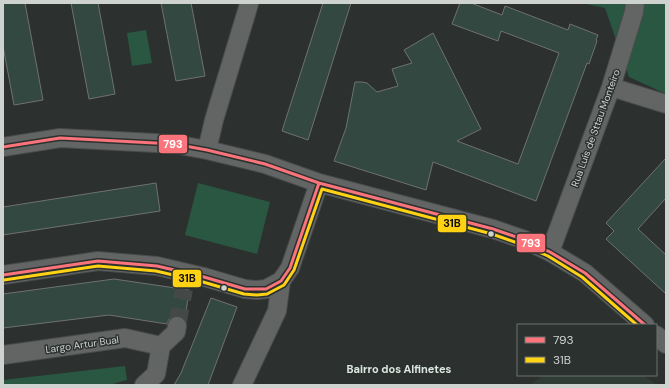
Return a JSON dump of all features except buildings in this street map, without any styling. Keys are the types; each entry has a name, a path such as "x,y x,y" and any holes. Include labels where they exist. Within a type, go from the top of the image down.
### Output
{"street":[{"name":"Rua Luís de Sttau Monteiro","path":"550,252 611,87 634,12 635,3"},
{"path":"207,150 214,120 249,4"},
{"path":"611,87 666,104"},
{"path":"3,147 60,138 174,144 207,150 265,164 319,183 493,229 525,240 550,252 585,273 644,324"},
{"path":"3,275 98,261 157,266 185,281 257,290 266,289 280,281 290,268 319,183"},
{"path":"242,385 277,311 280,281"},
{"path":"144,385 156,374 161,346 176,332 177,326"},
{"path":"657,336 666,344"},
{"name":"Largo Artur Bual","path":"3,355 125,338 161,346"}],"shaded area":[{"path":"542,376 645,376 656,385 529,385"}],"green space":[{"path":"582,3 666,3 666,94 629,77 605,8"},
{"path":"146,30 152,63 132,66 127,33"},
{"path":"198,183 270,202 257,254 185,235"},
{"path":"125,366 127,380 109,385 3,385 3,380"}],"tunnel":[{"path":"177,326 184,289"}],"transit line":[{"name":"793","path":"3,147 60,138 174,144 207,150 265,164 319,183 493,229 525,240 550,252 585,273 644,324"},
{"name":"793","path":"3,275 98,261 157,266 204,277 245,289 266,289 281,281 290,268 319,183"},
{"name":"31B","path":"4,280 98,266 156,271 203,282 244,294 267,294 284,285 294,270 322,189 492,234 523,245 548,256 582,277 636,324"}],"district":[{"name":"Bairro dos Alfinetes","path":"399,369"}]}
